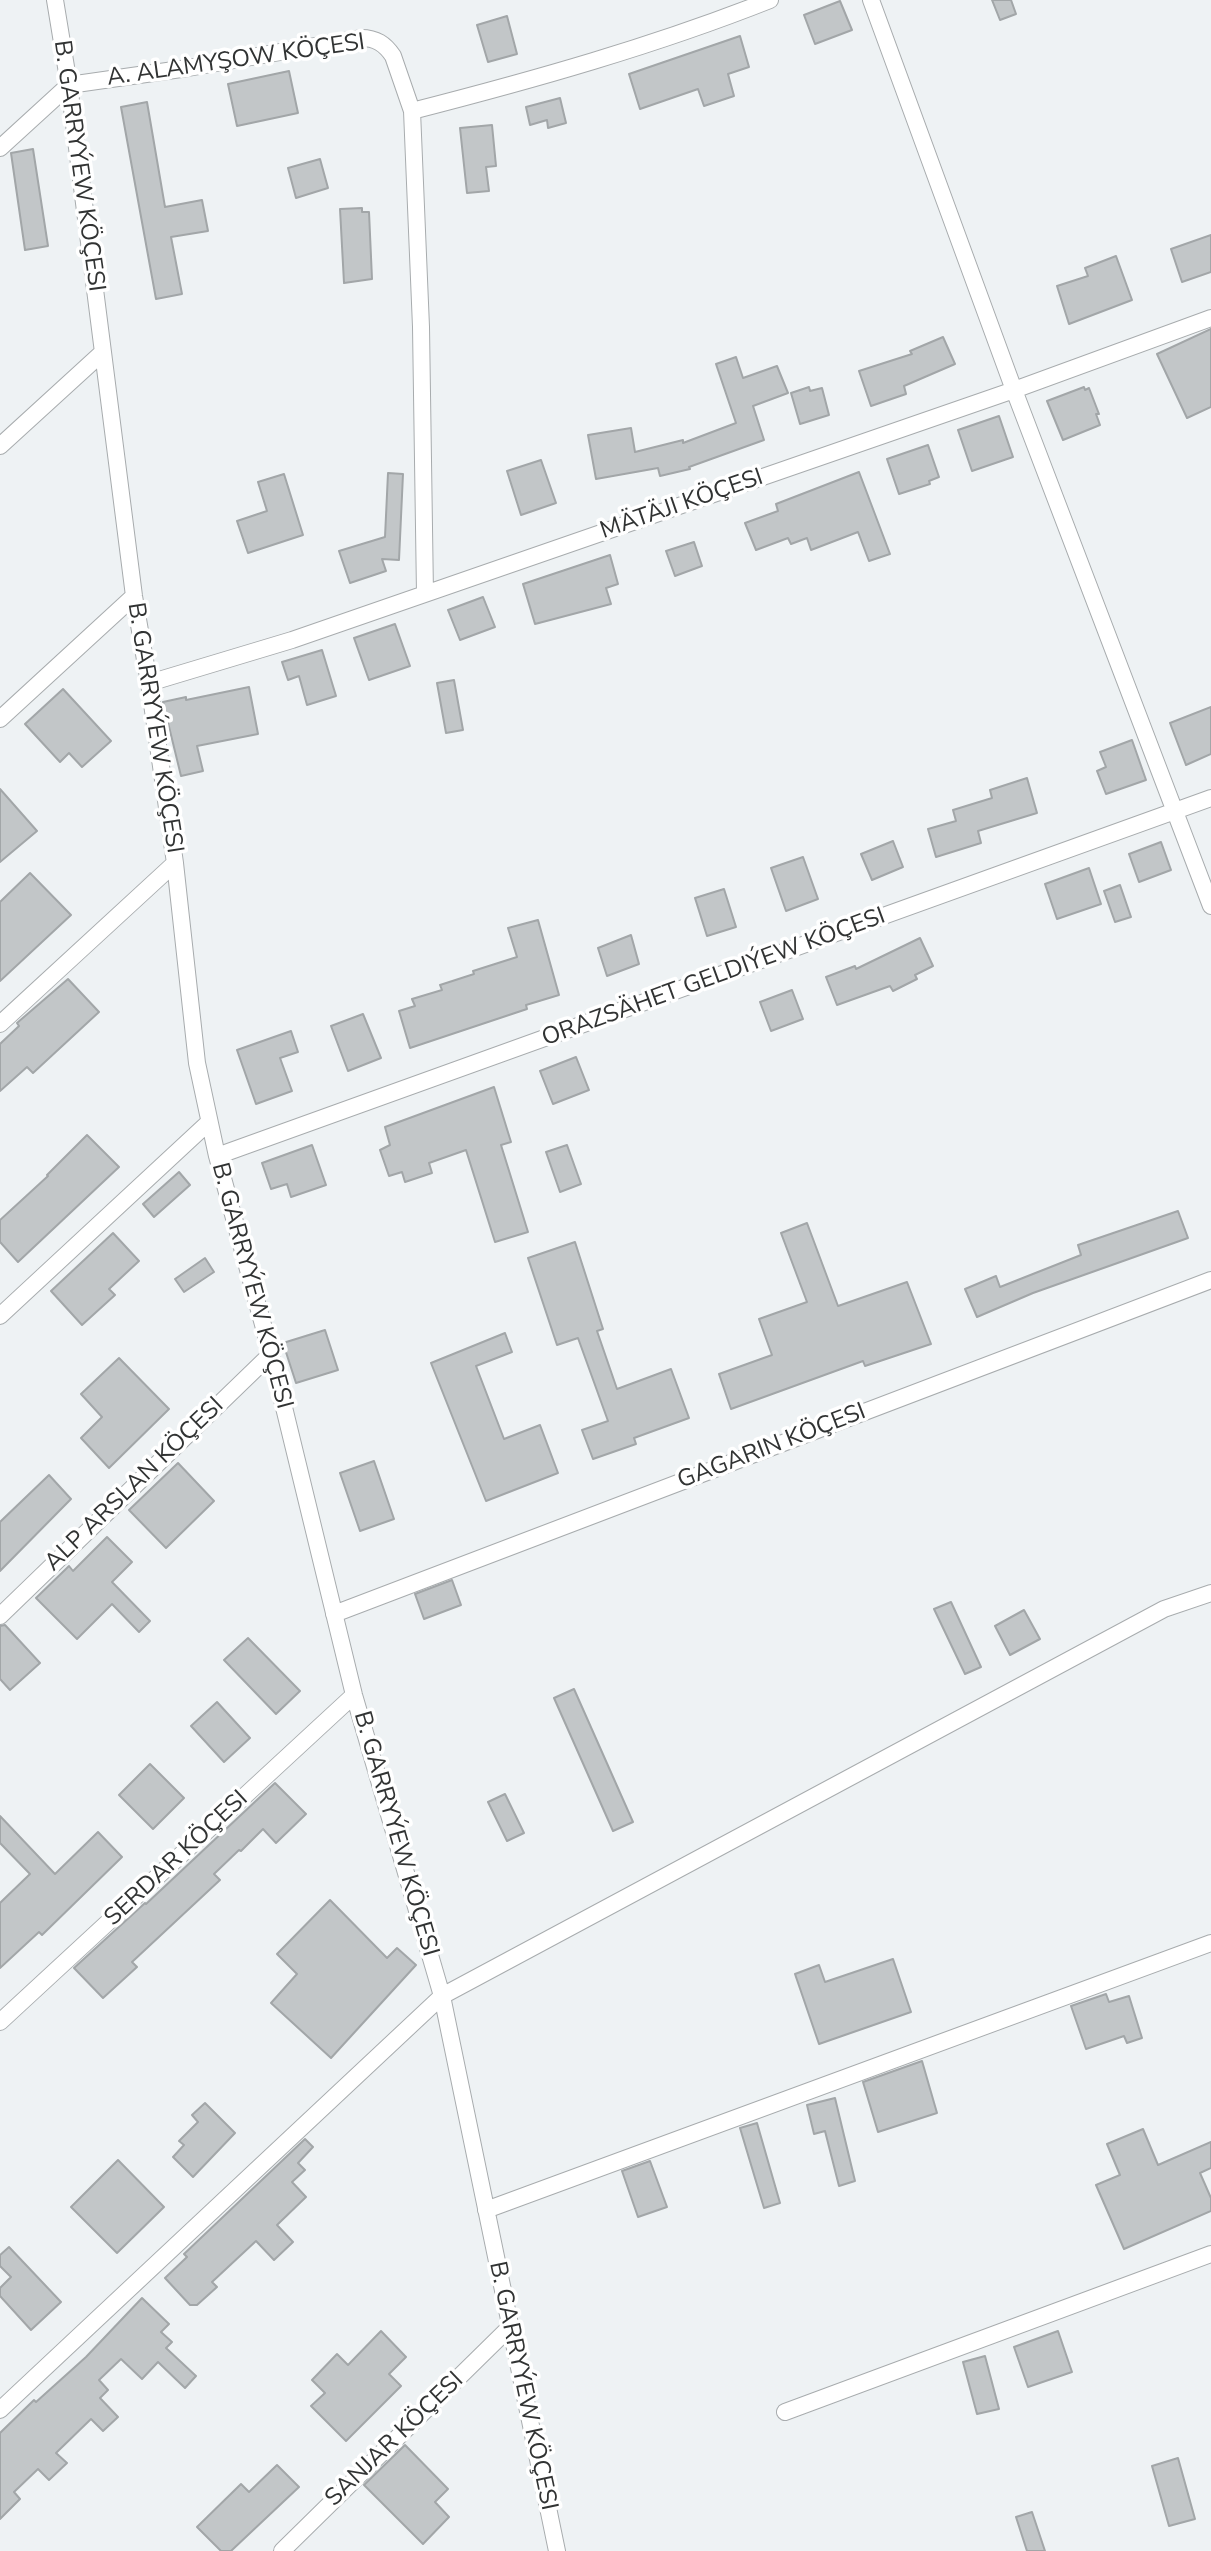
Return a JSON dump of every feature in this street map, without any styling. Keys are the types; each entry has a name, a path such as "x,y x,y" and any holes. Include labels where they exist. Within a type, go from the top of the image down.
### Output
{"street":[{"name":"B. GARRYÝEW KÖÇESI","path":"55,0 69,85 134,596 175,863 197,1063 217,1156 271,1354 354,1695 442,1996 557,2551"},
{"path":"412,111 529,81 640,46 770,0"},
{"path":"871,0 1014,390 1211,906"},
{"name":"A. ALAMYŞOW KÖÇESI","path":"69,85 370,38 381,42 393,56 412,111 421,327 425,594"},
{"path":"0,148 69,85"},
{"name":"MÄTÄJI KÖÇESI","path":"149,682 292,639 425,594 1014,390 1211,318"},
{"path":"0,446 103,352"},
{"path":"0,719 134,596"},
{"name":"ORAZSÄHET GELDIÝEW KÖÇESI","path":"217,1156 1211,798"},
{"path":"0,1024 175,863"},
{"path":"0,1317 209,1122"},
{"name":"GAGARIN KÖÇESI","path":"334,1614 1211,1280"},
{"name":"ALP ARSLAN KÖÇESI","path":"0,1616 271,1354"},
{"path":"0,2410 442,1996 1164,1609 1211,1593"},
{"name":"SERDAR KÖÇESI","path":"0,2022 354,1695"},
{"path":"486,2210 1211,1943"},
{"path":"785,2412 1211,2254"},
{"name":"SANJAR KÖÇESI","path":"282,2551 509,2328"}],"building":[{"path":"992,0 1011,0 1016,14 1000,20"},
{"path":"840,1 852,30 815,44 804,15"},
{"path":"507,16 517,54 488,62 477,25"},
{"path":"740,36 749,67 728,74 734,96 704,106 698,89 640,109 629,74"},
{"path":"289,71 298,113 237,126 228,84"},
{"path":"560,98 566,123 548,128 547,120 530,125 526,107"},
{"path":"147,102 165,207 202,200 208,231 171,237 182,294 156,299 121,107"},
{"path":"492,125 496,166 486,167 489,191 467,193 460,128"},
{"path":"33,149 48,246 25,250 11,153"},
{"path":"320,159 328,188 296,198 288,168"},
{"path":"362,208 362,212 369,212 372,279 344,283 340,209"},
{"path":"1211,235 1211,272 1182,282 1171,249"},
{"path":"1116,256 1132,300 1069,324 1057,286 1088,276 1085,268"},
{"path":"1211,329 1211,407 1187,418 1157,354"},
{"path":"943,337 955,364 904,386 906,394 871,406 859,371 912,354 910,351"},
{"path":"736,357 743,378 777,366 788,393 753,406 764,440 689,467 690,469 660,476 658,468 596,479 588,435 631,428 635,452 683,440 683,443 736,423 716,364"},
{"path":"809,387 810,391 822,388 829,415 800,424 791,393"},
{"path":"1084,387 1085,390 1089,388 1099,414 1096,414 1100,425 1063,440 1047,401"},
{"path":"999,416 1013,457 972,471 958,430"},
{"path":"928,445 939,477 929,481 930,484 899,494 887,459"},
{"path":"541,460 556,503 521,515 507,471"},
{"path":"859,472 890,554 869,561 858,532 811,550 807,538 791,544 788,538 756,550 745,523 778,511 776,504"},
{"path":"388,473 403,474 399,560 382,559 386,571 350,583 339,551 385,537"},
{"path":"284,474 303,535 248,553 237,521 267,511 258,482"},
{"path":"694,542 702,566 675,576 666,551"},
{"path":"610,555 618,584 606,588 611,604 535,624 523,584"},
{"path":"483,597 495,627 460,640 448,610"},
{"path":"395,624 410,666 369,680 354,638"},
{"path":"322,650 336,696 307,705 299,676 288,680 282,662"},
{"path":"454,680 463,730 446,733 437,683"},
{"path":"249,687 258,734 197,746 203,771 181,776 163,702"},
{"path":"63,689 111,741 82,767 69,753 60,762 25,724"},
{"path":"1211,707 1211,754 1186,765 1170,723"},
{"path":"1132,740 1146,780 1106,794 1097,771 1106,767 1100,752"},
{"path":"1027,778 1037,813 978,831 981,843 936,857 928,829 956,821 953,810 992,798 990,790"},
{"path":"0,789 37,831 0,862"},
{"path":"893,841 903,867 872,880 861,854"},
{"path":"1161,842 1171,870 1139,882 1129,854"},
{"path":"803,857 818,899 786,911 771,868"},
{"path":"1089,868 1101,904 1057,919 1045,884"},
{"path":"30,873 71,915 0,981 0,902"},
{"path":"1120,885 1131,917 1115,922 1104,891"},
{"path":"724,889 736,927 707,936 695,898"},
{"path":"538,920 559,995 526,1005 527,1009 410,1048 399,1011 415,1006 412,999 442,990 440,985 517,957 508,928"},
{"path":"631,935 639,964 607,976 598,948"},
{"path":"920,938 933,966 915,975 917,979 893,991 890,986 837,1005 826,977 855,966 856,969"},
{"path":"68,979 99,1012 33,1073 27,1067 0,1091 0,1044 19,1026 17,1023"},
{"path":"792,990 803,1019 771,1031 760,1002"},
{"path":"363,1014 381,1058 348,1071 331,1026"},
{"path":"291,1031 298,1052 280,1058 292,1091 256,1104 237,1050"},
{"path":"576,1057 589,1090 553,1104 540,1071"},
{"path":"494,1087 511,1142 501,1145 528,1232 495,1242 466,1150 429,1163 432,1173 405,1182 402,1172 389,1176 380,1150 390,1145 385,1127"},
{"path":"87,1135 119,1167 18,1262 0,1242 0,1220"},
{"path":"312,1145 326,1185 291,1197 287,1184 271,1189 262,1163"},
{"path":"567,1145 581,1184 560,1192 546,1152"},
{"path":"179,1172 190,1185 154,1217 143,1204"},
{"path":"1178,1211 1188,1238 1033,1293 977,1317 965,1289 996,1276 1000,1287 1081,1255 1078,1245"},
{"path":"807,1223 838,1306 907,1282 931,1344 865,1366 863,1361 731,1409 719,1374 772,1355 759,1319 807,1302 781,1233"},
{"path":"113,1233 139,1261 109,1289 115,1295 82,1325 51,1291"},
{"path":"575,1242 603,1329 597,1331 617,1389 671,1369 689,1418 634,1438 636,1444 593,1459 582,1430 608,1421 578,1338 557,1345 528,1258"},
{"path":"205,1258 214,1272 184,1292 175,1279"},
{"path":"325,1330 338,1370 296,1383 283,1343"},
{"path":"505,1333 512,1352 476,1366 504,1439 540,1425 558,1473 486,1501 431,1363"},
{"path":"119,1358 169,1409 109,1468 81,1438 102,1417 81,1394"},
{"path":"374,1461 394,1519 360,1531 340,1473"},
{"path":"178,1463 214,1501 166,1548 129,1510"},
{"path":"49,1475 71,1499 0,1571 0,1522"},
{"path":"107,1537 132,1562 112,1582 150,1621 139,1632 112,1604 77,1639 36,1598 69,1566 73,1571"},
{"path":"452,1580 461,1605 424,1619 415,1594"},
{"path":"951,1602 981,1667 965,1674 934,1609"},
{"path":"1024,1610 1040,1639 1010,1655 995,1626"},
{"path":"5,1625 40,1663 10,1690 0,1679 0,1626"},
{"path":"248,1638 300,1691 276,1714 224,1660"},
{"path":"574,1689 633,1822 613,1831 554,1698"},
{"path":"217,1702 250,1738 224,1762 191,1726"},
{"path":"150,1764 184,1798 153,1829 119,1795"},
{"path":"275,1783 306,1814 276,1843 263,1829 239,1850 214,1874 220,1880 132,1962 137,1967 103,1998 74,1968"},
{"path":"505,1794 524,1833 507,1841 488,1802"},
{"path":"0,1816 55,1874 98,1832 122,1857 42,1935 39,1932 0,1968 0,1903 30,1874 0,1843"},
{"path":"330,1900 387,1958 397,1948 416,1965 331,2058 271,2003 297,1974 277,1954"},
{"path":"893,1959 911,2012 819,2044 795,1974 819,1965 825,1982"},
{"path":"1106,1994 1109,2002 1129,1996 1142,2038 1127,2043 1124,2036 1086,2049 1071,2006"},
{"path":"922,2061 937,2113 878,2132 863,2082"},
{"path":"835,2098 855,2181 839,2186 825,2131 814,2134 807,2105"},
{"path":"205,2103 235,2133 193,2177 173,2157 184,2145 179,2141 198,2122 192,2115"},
{"path":"757,2123 780,2203 764,2208 740,2128"},
{"path":"1143,2129 1158,2165 1211,2142 1211,2168 1200,2173 1211,2198 1211,2211 1124,2249 1096,2185 1120,2175 1107,2144"},
{"path":"305,2139 313,2147 298,2163 305,2170 292,2182 306,2197 277,2225 293,2242 274,2260 256,2241 212,2282 217,2287 197,2305 190,2305 165,2278 187,2257 184,2254"},
{"path":"118,2160 164,2207 117,2253 71,2207"},
{"path":"650,2161 667,2207 638,2217 622,2171"},
{"path":"9,2247 61,2302 31,2330 0,2296 0,2288 11,2277 0,2266 0,2255"},
{"path":"142,2298 169,2324 161,2332 172,2342 166,2348 196,2376 185,2388 158,2362 142,2379 121,2359 99,2380 108,2390 100,2398 118,2417 103,2431 91,2419 56,2453 67,2463 49,2480 38,2469 14,2492 20,2499 0,2519 0,2433 34,2400 36,2402 86,2357"},
{"path":"381,2331 406,2357 389,2374 401,2386 346,2441 311,2406 325,2393 312,2380 337,2354 348,2365"},
{"path":"1058,2331 1072,2372 1028,2387 1014,2347"},
{"path":"985,2356 999,2409 977,2414 963,2362"},
{"path":"405,2445 448,2489 435,2502 449,2517 423,2544 364,2485"},
{"path":"1178,2458 1195,2519 1169,2526 1152,2466"},
{"path":"277,2465 299,2487 231,2551 221,2551 197,2527 241,2484 249,2492"},
{"path":"1032,2512 1045,2551 1027,2551 1016,2517"}]}
